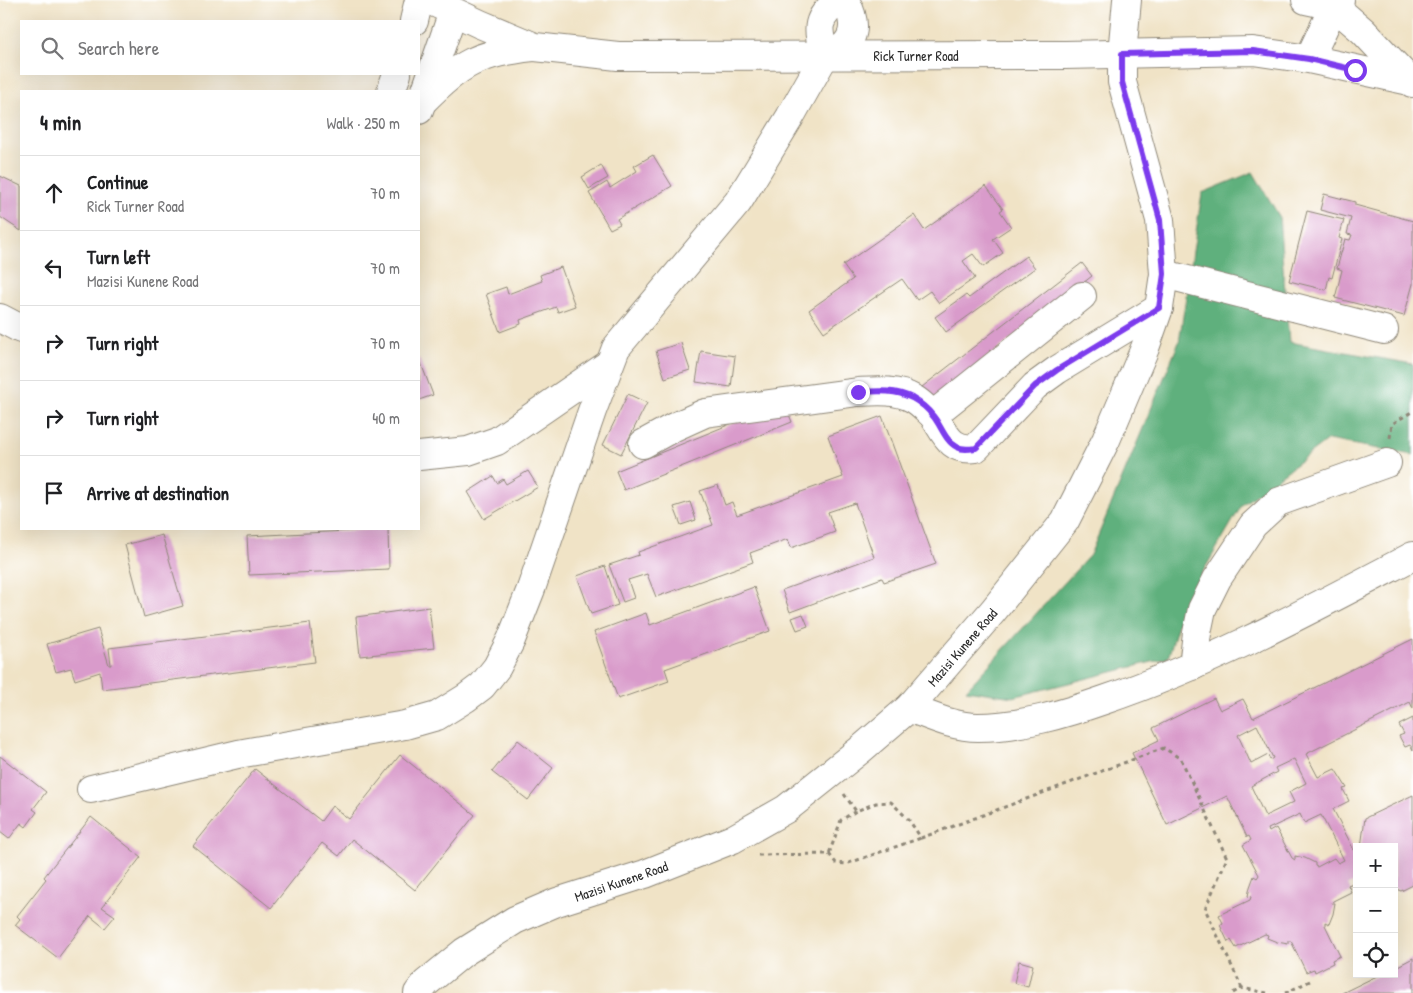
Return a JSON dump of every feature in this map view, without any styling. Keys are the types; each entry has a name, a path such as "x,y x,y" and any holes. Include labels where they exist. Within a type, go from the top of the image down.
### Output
{"main road":[{"path":"414,20 419,0"},
{"path":"825,55 819,35 820,22 828,9 839,0"},
{"path":"91,789 238,754 405,725 437,716 482,686 496,667 511,640 531,589 616,348 738,202 825,55 842,47 850,37 854,27 852,14 845,0"},
{"name":"Mazisi Kunene Road","path":"418,993 426,983 464,952 515,920 557,902 645,874 733,839 786,809 909,708 993,611 1065,521 1106,440 1145,348 1159,308 1164,274 1160,220 1122,82 1122,54 1127,0"},
{"name":"Rick Turner Road","path":"1306,0 1337,3 1411,82"},
{"path":"1309,59 1337,3"},
{"path":"420,106 446,4"},
{"name":"Rick Turner Road","path":"446,4 534,47 618,56 1122,54 1253,51 1309,59 1411,82"},
{"path":"420,106 442,82 460,67 479,58 506,50 534,47"},
{"path":"391,90 397,75"},
{"path":"1164,274 1384,330"},
{"path":"933,415 1082,296"},
{"path":"643,444 705,413 858,392 882,391 901,394 914,399 933,415 952,443 958,448 967,450 976,448 1042,381 1159,308"},
{"path":"0,318 20,328"},
{"path":"420,456 468,451 497,441 609,364"},
{"path":"1193,666 1202,608 1216,579 1253,525 1278,502 1387,464"},
{"path":"909,708 947,723 976,727 1006,726 1073,710 1130,692 1193,666 1413,556"}],"path":[{"path":"1392,424 1413,411"},
{"path":"829,854 836,863 846,864 1164,748 1181,759 1227,858 1205,909 1242,988"},
{"path":"829,775 856,810"},
{"path":"829,854 841,820 856,810 876,803 891,802 909,820 921,838"},
{"path":"749,855 829,854"},
{"path":"1285,993 1310,981"},
{"path":"1233,993 1242,988 1267,993"}],"green space":[{"path":"1253,172 1279,216 1289,342 1413,364 1413,455 1328,440 1242,505 1184,604 1168,658 1013,697 966,690 1090,555 1179,342 1202,193"}],"building":[{"path":"653,155 672,186 617,219 620,224 610,229 589,193 607,182 610,188 637,171 634,166"},
{"path":"601,165 608,178 589,189 582,177"},
{"path":"0,176 20,186 20,230 0,217"},
{"path":"986,186 1003,209 1000,211 1011,227 993,239 1003,253 983,267 973,254 963,261 975,278 939,303 930,291 917,300 902,279 824,332 809,310 853,279 843,265 914,215 924,230"},
{"path":"1324,194 1355,202 1355,205 1413,221 1413,284 1404,316 1335,298 1342,270 1337,268 1345,239 1350,240 1352,235 1347,234 1351,218 1320,210"},
{"path":"1307,211 1344,220 1339,238 1342,239 1332,278 1329,277 1326,290 1289,281"},
{"path":"1026,256 1035,268 946,332 935,317 966,295 969,298"},
{"path":"1082,263 1092,276 932,401 922,387"},
{"path":"561,267 575,306 558,312 556,307 520,320 521,324 500,332 486,294 506,287 508,294 542,281 540,275"},
{"path":"681,343 690,370 665,378 656,351"},
{"path":"701,351 735,356 731,387 696,382"},
{"path":"420,361 433,395 420,400"},
{"path":"628,394 647,403 621,454 603,445"},
{"path":"784,402 792,422 624,490 616,471"},
{"path":"882,416 936,564 884,582 882,578 790,612 782,590 874,557 855,503 828,512 835,532 791,548 788,539 750,553 753,562 656,597 647,574 628,580 634,598 623,602 609,565 639,555 638,552 713,525 700,491 718,485 725,505 732,502 737,515 843,477 828,436"},
{"path":"528,471 538,487 484,519 468,492 493,476 497,483 503,479 506,484"},
{"path":"690,502 696,520 681,525 674,507"},
{"path":"388,530 389,569 249,575 247,536"},
{"path":"162,535 183,606 144,617 125,545"},
{"path":"605,566 618,605 591,614 577,576"},
{"path":"754,587 770,631 665,669 669,681 618,699 594,632 646,613 650,625"},
{"path":"429,607 434,648 360,656 356,617"},
{"path":"803,614 808,626 797,630 792,618"},
{"path":"310,623 315,662 102,689 100,672 75,680 71,668 56,672 47,644 98,629 109,665 111,665 109,648"},
{"path":"1413,639 1413,709 1410,702 1306,754 1318,777 1335,769 1347,788 1343,789 1349,801 1333,809 1353,848 1353,883 1348,885 1351,892 1333,901 1332,903 1335,903 1333,914 1329,924 1325,922 1340,956 1332,960 1333,963 1315,972 1314,969 1306,972 1291,941 1288,941 1288,944 1277,942 1267,938 1268,935 1265,934 1236,948 1231,940 1228,942 1220,925 1223,923 1219,915 1250,900 1251,897 1248,896 1250,887 1254,876 1257,878 1259,875 1243,845 1251,840 1249,836 1247,837 1227,796 1167,825 1132,753 1159,740 1153,728 1214,698 1220,710 1243,699 1253,718","holes":["1257,725 1273,758 1270,760 1268,755 1251,764 1238,735","1294,759 1306,783 1289,792 1294,802 1265,816 1251,786 1277,772 1275,768","1300,814 1304,823 1321,815 1344,860 1338,863 1334,858 1317,867 1315,863 1305,858 1295,856 1295,860 1292,858 1276,828 1269,832 1268,829"]},
{"path":"1413,718 1413,751 1410,745 1405,747 1399,736 1404,734 1399,725"},
{"path":"518,740 553,768 528,800 492,772"},
{"path":"400,755 475,815 415,890 352,839 339,856 322,843 271,908 193,846 255,769 321,821 332,806 349,819"},
{"path":"0,756 46,792 33,809 37,812 26,827 21,823 9,839 0,832"},
{"path":"1413,795 1413,885 1401,891 1398,890 1398,843 1362,843 1365,818"},
{"path":"91,817 141,857 102,907 115,916 105,928 90,916 58,958 15,925 20,919 17,916 46,879 44,877"},
{"path":"1413,958 1413,993 1342,993 1373,978 1398,978 1398,966"},
{"path":"1019,961 1033,965 1028,987 1014,983"}],"route":[{"path":"858,392 882,391 901,394 914,399 933,415 952,443 958,448 967,450 976,448 981,445 1035,386 1057,370 1159,308 1164,274 1160,220 1122,82 1122,54 1253,51 1309,59 1355,70"}]}
